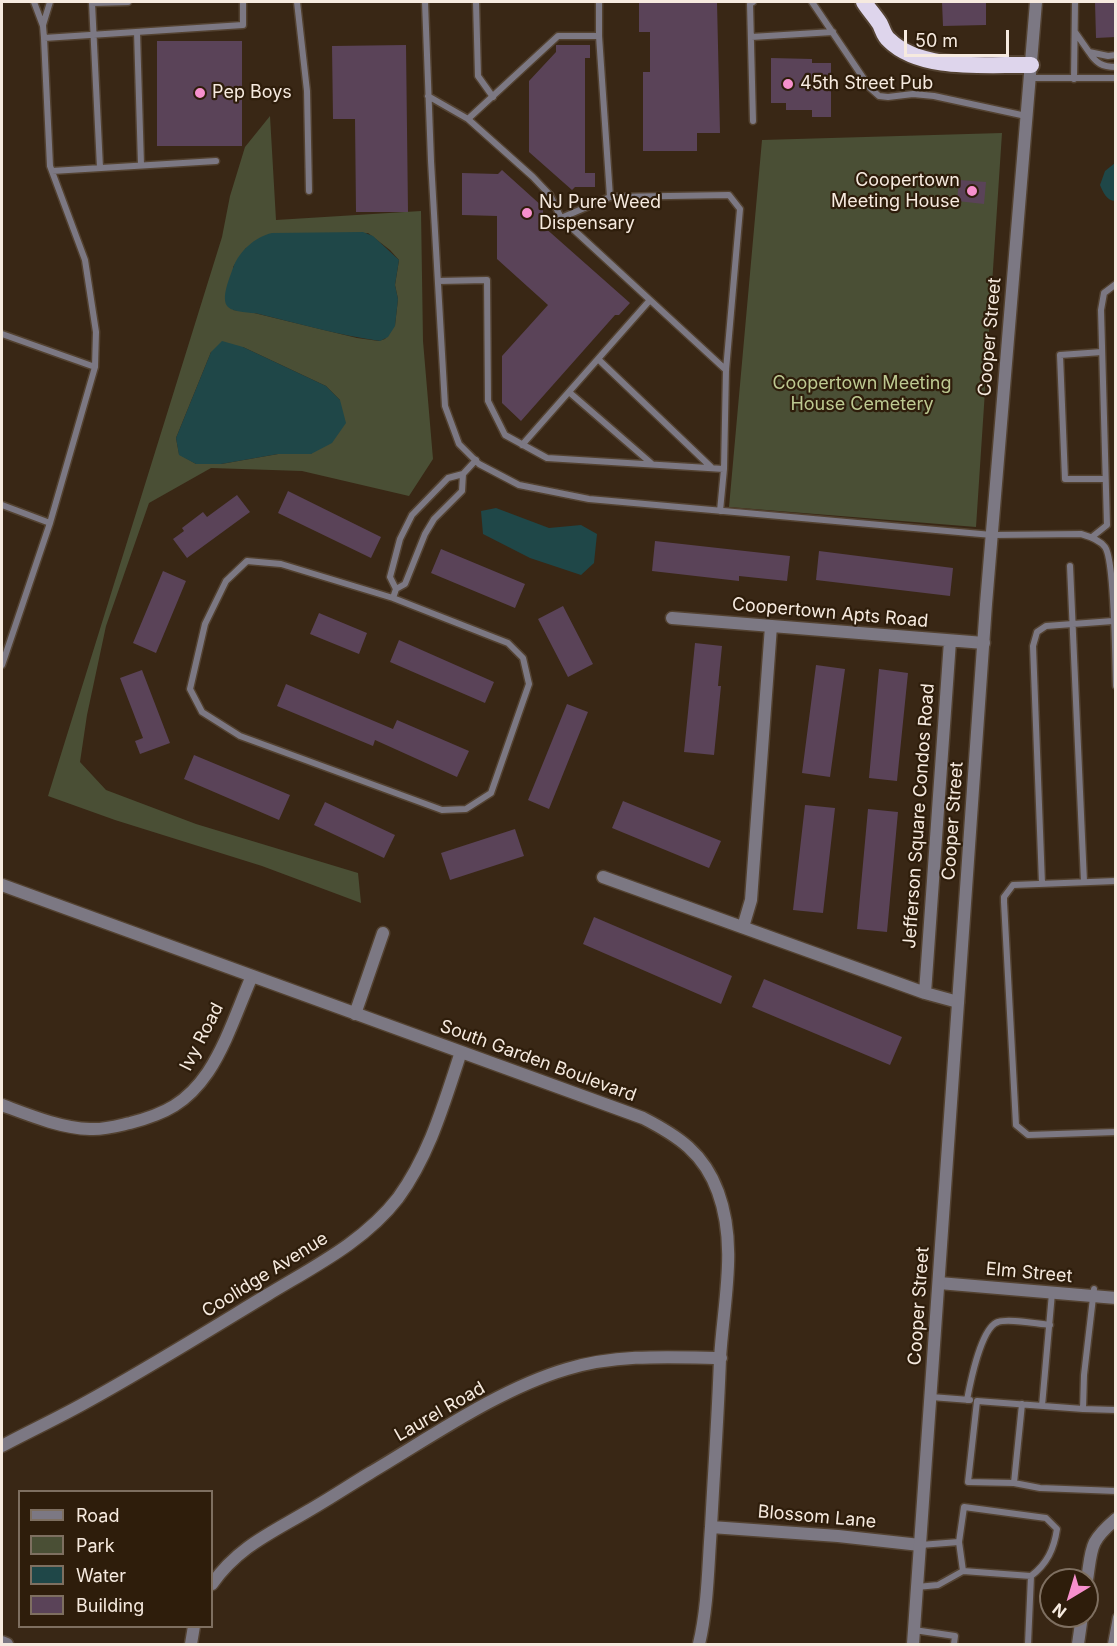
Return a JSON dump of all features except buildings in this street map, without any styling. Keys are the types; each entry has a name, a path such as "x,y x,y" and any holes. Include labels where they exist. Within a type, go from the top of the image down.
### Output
{"highway":[{"path":"864,2 880,24 886,39 902,52 937,63 1030,72"}],"street":[{"name":"Cooper Street","path":"913,1644 992,535 1035,2"},
{"name":"Coopertown Apts Road","path":"672,618 984,643"},
{"path":"743,927 751,900 771,626"},
{"name":"Jefferson Square Condos Road","path":"925,993 950,641"},
{"path":"603,877 925,993 958,1002"},
{"name":"South Garden Boulevard","path":"2,885 643,1118 671,1134 696,1153 705,1164 723,1206 729,1251 720,1358 707,1585 699,1644"},
{"path":"355,1014 383,933"},
{"name":"Ivy Road","path":"2,1105 55,1123 89,1129 107,1128 159,1115 186,1098 208,1071 224,1043 252,976"},
{"name":"Coolidge Avenue","path":"2,1446 82,1404 197,1338 329,1258 366,1231 398,1198 420,1162 437,1126 461,1052"},
{"name":"Elm Street","path":"939,1280 1094,1293 1116,1298"},
{"name":"Elm Street","path":"939,1280 1052,1293 1116,1291"},
{"name":"Laurel Road","path":"213,1583 236,1556 263,1536 309,1511 475,1411 531,1382 568,1369 606,1361 672,1356 720,1358"},
{"path":"1089,1568 1092,1545 1100,1532 1116,1519"},
{"name":"Blossom Lane","path":"711,1527 838,1536 920,1545"},
{"path":"191,1644 194,1628"},
{"path":"1078,1644 1080,1628"},
{"path":"2,1642 7,1644"}],"lane":[{"path":"2,665 50,523 95,367 96,332 85,260 52,171 43,26 34,2"},
{"path":"43,26 50,2"},
{"path":"100,168 92,3 128,2"},
{"path":"44,38 243,25 243,2"},
{"path":"297,2 307,91 309,191"},
{"path":"425,2 445,406 459,444 476,460 519,485 589,500 992,535 1081,534 1092,537 1105,547 1111,567 1116,686"},
{"path":"476,2 478,76 493,97"},
{"path":"599,2 599,36 610,197"},
{"path":"753,2 750,4 753,122"},
{"path":"812,2 870,88 879,96 913,94 934,96 1026,116"},
{"path":"1074,79 1075,2"},
{"path":"137,32 141,165"},
{"path":"751,37 833,32"},
{"path":"1074,32 1095,62 1106,67 1116,67"},
{"path":"468,119 558,36 599,36"},
{"path":"1089,51 1108,56 1116,55"},
{"path":"1030,72 1074,79 1116,78"},
{"path":"428,96 468,119 533,177 550,195 561,218 726,370"},
{"path":"52,171 216,160"},
{"path":"561,218 610,197 729,195 740,209 726,370 724,469 720,511"},
{"path":"438,281 487,280 488,401 505,435 547,458 724,469"},
{"path":"1092,537 1107,525 1101,310 1104,293 1116,284"},
{"path":"522,445 650,300"},
{"path":"2,334 95,367"},
{"path":"1102,352 1060,355 1065,479 1105,479"},
{"path":"597,359 711,468"},
{"path":"569,392 652,464"},
{"path":"393,598 396,589 405,584 416,552 434,519 462,491 464,474 476,460"},
{"path":"396,589 390,577 400,539 412,515 448,478 464,474"},
{"path":"2,505 50,523"},
{"path":"247,561 281,564 393,598 508,643 523,658 530,684 491,793 466,809 442,810 240,736 202,712 190,689 205,624 226,581 247,561"},
{"path":"1070,566 1084,882"},
{"path":"1042,884 1033,646 1037,632 1047,626 1113,621"},
{"path":"1116,881 1013,885 1004,897 1016,1125 1028,1135 1116,1132"},
{"path":"1042,1406 1052,1293"},
{"path":"1083,1409 1084,1375 1094,1293"},
{"path":"967,1400 973,1371 983,1342 993,1324 998,1321 1009,1321 1050,1325"},
{"path":"931,1397 1116,1410"},
{"path":"977,1401 968,1482 1116,1491"},
{"path":"1014,1483 1022,1404"},
{"path":"916,1587 938,1585 963,1571 1031,1576 1045,1565 1057,1529 1046,1518 964,1507 959,1542 963,1571"},
{"path":"920,1545 959,1542"},
{"path":"1028,1644 1031,1576"},
{"path":"1111,1644 1116,1617"},
{"path":"914,1630 956,1636 954,1644"}],"green space":[{"path":"270,116 276,220 421,211 423,341 433,459 409,496 302,471 211,468 149,503 106,626 87,715 80,762 106,790 196,824 358,873 361,903 262,866 115,820 48,796 222,237 230,196 245,147","holes":["368,233 399,260 395,285 398,299 395,325 385,339 379,341 357,338 233,310 233,267 246,248","243,347 326,386 340,400 311,454 278,454 221,464 196,464 179,454 176,438 211,352"]},
{"name":"Coopertown Meeting House Cemetery","path":"1002,133 976,527 729,507 762,140"}],"water":[{"path":"1115,163 1115,201 1112,201 1100,185 1105,171"},
{"path":"363,232 373,236 399,260 395,285 398,299 395,326 388,337 380,341 349,336 228,307 225,299 226,288 236,262 248,246 260,238 272,233"},
{"path":"222,341 243,347 326,386 340,400 346,423 332,443 311,454 278,454 221,464 196,464 179,455 176,438 211,352"},
{"path":"496,508 549,528 581,525 597,534 594,563 581,575 530,558 483,534 481,511"}],"place":[{"name":"45th Street Pub","path":"788,84"},
{"name":"Pep Boys","path":"200,93"},
{"name":"Coopertown Meeting House","path":"972,191"},
{"name":"NJ Pure Weed Dispensary","path":"527,213"}]}
